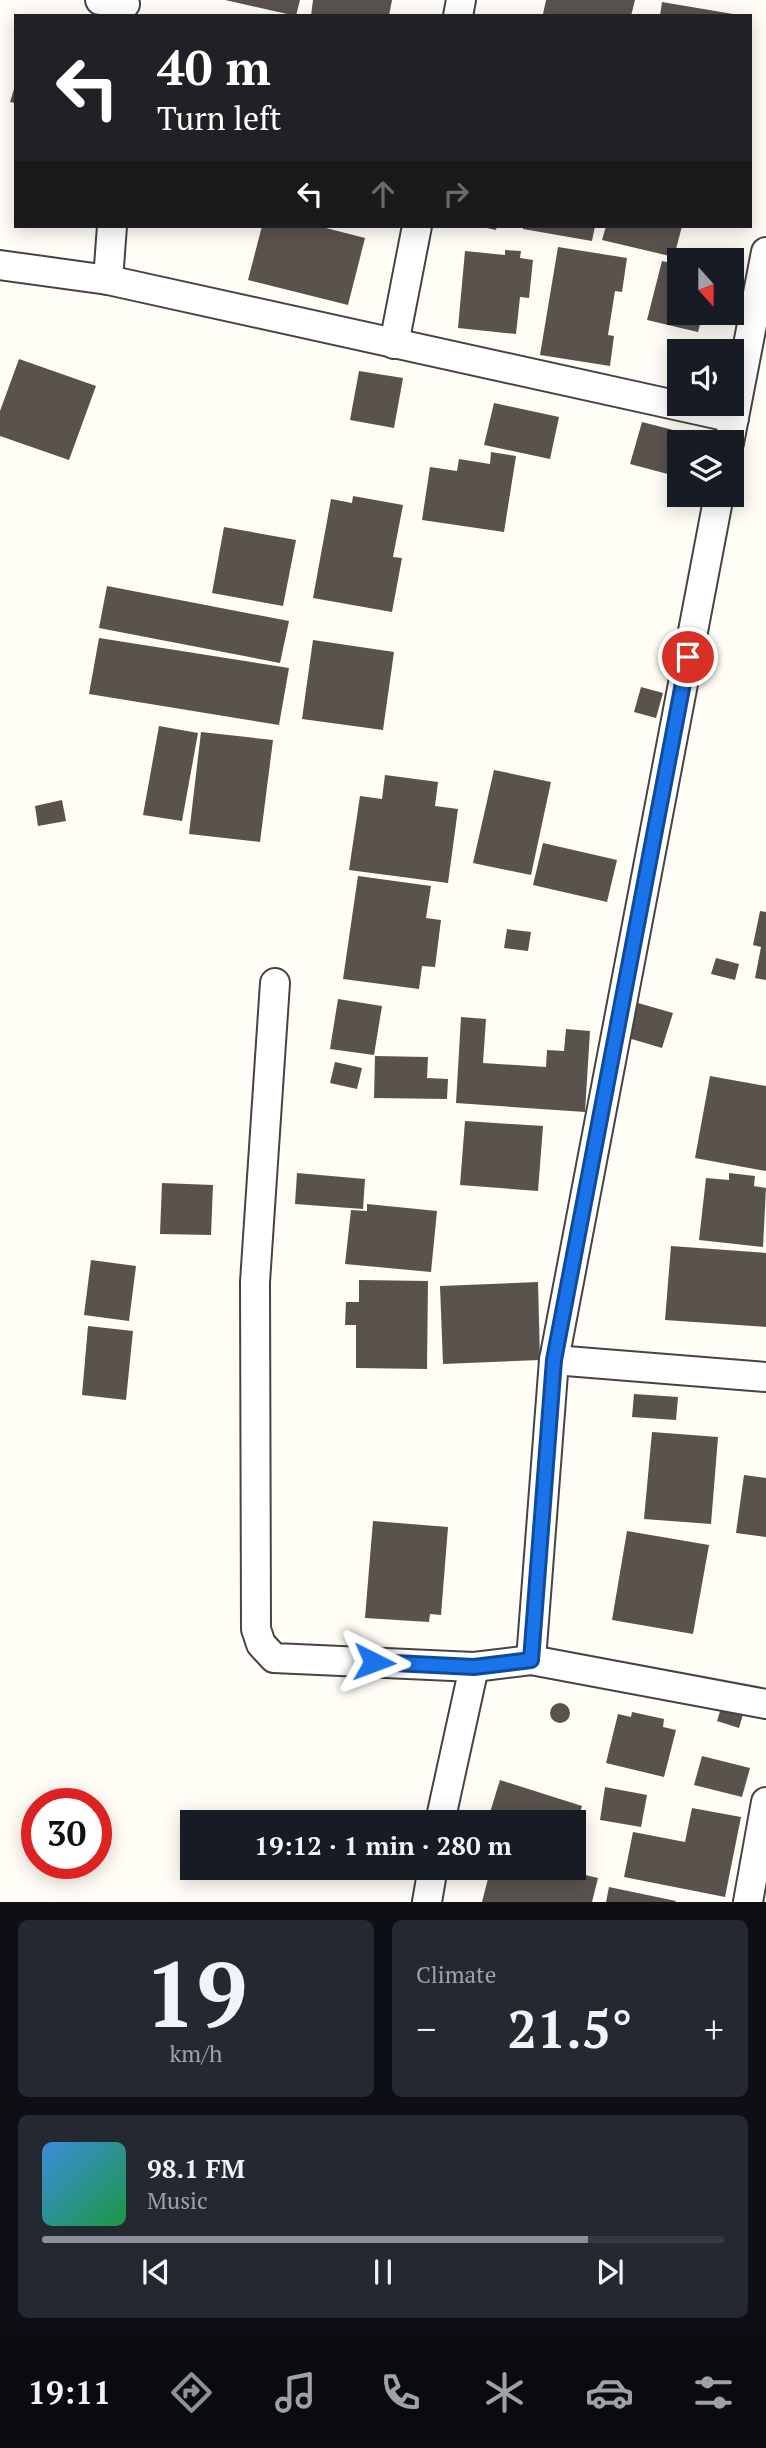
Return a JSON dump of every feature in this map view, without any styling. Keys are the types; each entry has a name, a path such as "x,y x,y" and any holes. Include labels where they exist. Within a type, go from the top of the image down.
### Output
{"street":[{"path":"108,280 112,228"},
{"path":"394,344 417,228"},
{"path":"0,265 108,280 394,344 732,430 766,252"},
{"path":"531,1660 554,1360 717,507"},
{"path":"275,983 255,1282 256,1629 261,1644 274,1658 474,1667 531,1660 766,1704"},
{"path":"554,1360 766,1377"},
{"path":"443,1810 474,1667"},
{"path":"748,1902 766,1802"},
{"path":"427,1902 431,1880"}],"building":[{"path":"225,0 300,0 296,14"},
{"path":"313,0 392,0 389,14 311,14"},
{"path":"546,0 635,0 632,14 543,14"},
{"path":"662,2 733,14 660,14"},
{"path":"261,228 326,228 365,238 348,305 248,280"},
{"path":"523,228 595,228 592,241"},
{"path":"605,228 681,228 676,248 667,248 667,255 602,240"},
{"path":"558,247 627,258 622,292 615,291 608,335 614,336 610,366 540,355"},
{"path":"505,250 521,251 520,258 533,260 529,298 520,297 516,334 458,328 465,251 505,255"},
{"path":"662,261 667,262 667,325 647,320"},
{"path":"672,326 700,326 698,332"},
{"path":"19,359 96,386 69,460 0,436 0,411"},
{"path":"359,371 403,378 394,428 350,420"},
{"path":"494,403 559,417 550,459 484,445"},
{"path":"642,422 673,430 667,430 667,474 630,464"},
{"path":"491,452 516,456 504,532 422,520 430,467 457,471 459,459 490,464"},
{"path":"353,496 403,505 393,557 402,558 392,612 313,598 331,499 352,503"},
{"path":"224,527 296,540 283,606 212,593"},
{"path":"107,586 289,621 280,663 99,628"},
{"path":"99,638 289,668 279,725 89,694"},
{"path":"313,640 394,652 383,730 302,719"},
{"path":"641,687 663,693 656,718 634,712"},
{"path":"159,726 198,733 182,821 143,815"},
{"path":"201,732 273,740 260,842 189,834"},
{"path":"494,770 551,782 531,875 473,863"},
{"path":"385,775 438,782 435,806 458,809 448,883 349,870 360,796 382,799"},
{"path":"62,800 66,821 38,826 35,806"},
{"path":"543,843 617,860 607,902 533,885"},
{"path":"358,876 431,886 426,918 441,920 435,967 422,966 419,989 343,979"},
{"path":"760,911 766,912 766,980 755,978 761,947 753,945"},
{"path":"507,929 531,932 528,951 504,948"},
{"path":"716,958 739,964 735,980 711,974"},
{"path":"338,999 382,1006 374,1055 330,1049"},
{"path":"638,1003 673,1013 662,1048 628,1038"},
{"path":"461,1017 486,1019 483,1063 546,1067 547,1050 564,1051 566,1029 590,1031 585,1112 456,1103"},
{"path":"375,1056 428,1057 427,1078 448,1079 447,1099 374,1098"},
{"path":"335,1062 362,1068 357,1089 330,1083"},
{"path":"710,1076 766,1086 766,1171 695,1158"},
{"path":"465,1121 543,1126 538,1191 460,1185"},
{"path":"297,1173 365,1179 363,1209 295,1204"},
{"path":"729,1173 755,1176 754,1186 766,1188 763,1247 699,1240 706,1178 729,1180"},
{"path":"162,1183 213,1185 211,1235 160,1234"},
{"path":"367,1204 437,1211 431,1272 345,1264 351,1210 367,1211"},
{"path":"671,1246 766,1253 766,1327 665,1320"},
{"path":"91,1260 136,1266 129,1321 84,1315"},
{"path":"359,1280 428,1281 427,1369 356,1368 356,1325 345,1325 346,1302 359,1302"},
{"path":"538,1282 540,1360 443,1364 440,1286"},
{"path":"88,1326 133,1331 126,1400 82,1395"},
{"path":"634,1394 678,1397 676,1420 632,1417"},
{"path":"652,1432 718,1437 711,1524 644,1519"},
{"path":"744,1475 766,1478 766,1537 736,1533"},
{"path":"373,1521 448,1527 441,1615 430,1614 429,1622 365,1618"},
{"path":"627,1531 709,1545 693,1634 612,1620"},
{"path":"560,1703 567,1706 570,1713 567,1720 560,1723 553,1720 550,1713 553,1706"},
{"path":"722,1705 744,1711 739,1728 717,1721"},
{"path":"632,1712 664,1719 663,1727 676,1730 664,1777 606,1763 618,1714 631,1717"},
{"path":"702,1756 750,1768 742,1797 694,1785"},
{"path":"500,1780 582,1806 581,1810 491,1810"},
{"path":"605,1787 647,1795 641,1827 600,1820"},
{"path":"692,1808 741,1817 725,1897 624,1877 633,1832 685,1842"},
{"path":"586,1875 598,1878 592,1902 482,1902 488,1880 586,1880"},
{"path":"609,1887 676,1901 606,1902"}],"route":[{"path":"374,1662 474,1667 531,1660 554,1360 688,657"}]}
